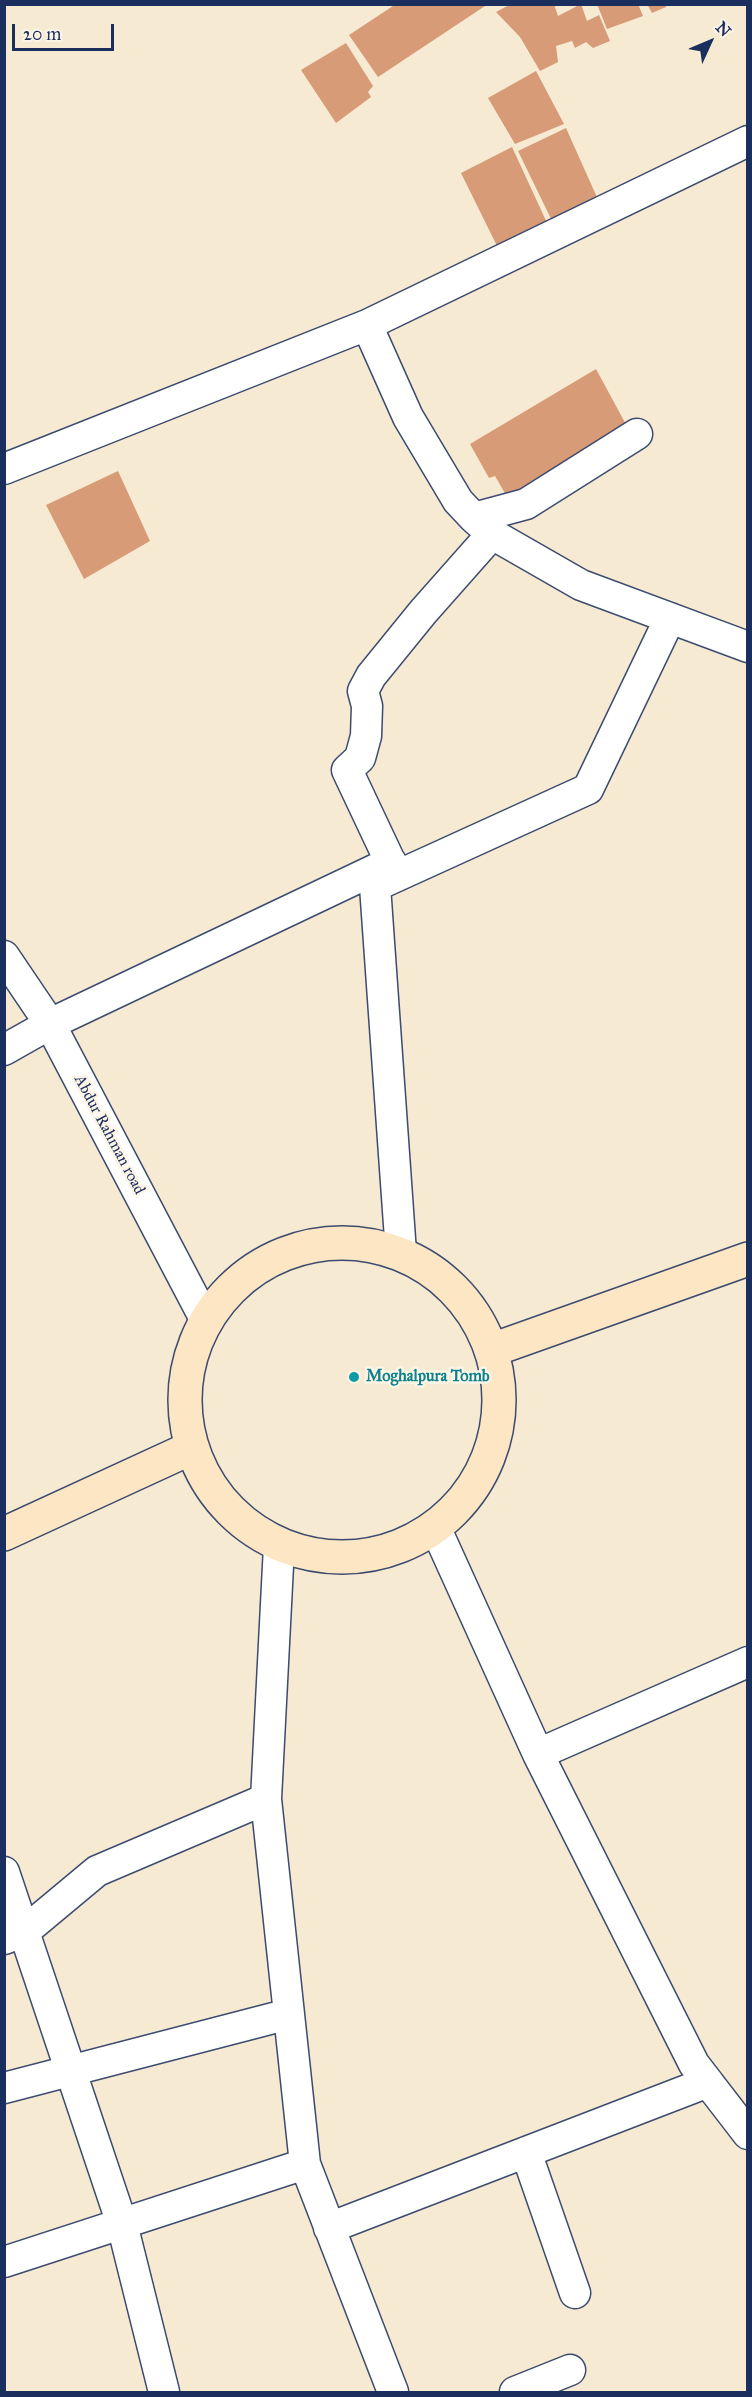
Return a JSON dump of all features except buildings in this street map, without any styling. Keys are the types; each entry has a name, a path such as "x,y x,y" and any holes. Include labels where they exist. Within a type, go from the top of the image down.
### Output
{"street":[{"path":"4,469 367,325 747,141"},
{"path":"367,325 408,417 458,501 483,526 581,585 747,647"},
{"path":"394,869 346,770 360,758 366,736 367,706 363,690 371,676 423,612 483,526 526,504 637,434"},
{"path":"4,1050 50,1024 394,869 588,789 670,618"},
{"path":"394,869 375,886 401,1253"},
{"name":"Abdur Rahman road","path":"4,956 50,1024 206,1319"},
{"path":"357,1243 401,1253 440,1276 471,1309 492,1350 501,1399 493,1449 471,1493 436,1529 387,1553 332,1559 279,1546 241,1522 211,1489 191,1448 183,1404 188,1360 206,1319 234,1284 270,1259 313,1244 357,1243"},
{"path":"492,1350 747,1259"},
{"path":"4,1534 191,1448"},
{"path":"436,1529 538,1754 694,2064 747,2134"},
{"path":"279,1546 266,1799 305,2164 393,2392"},
{"path":"538,1754 747,1662"},
{"path":"15,1935 97,1872 266,1799"},
{"path":"4,1872 15,1935 71,2071 122,2224 164,2392"},
{"path":"4,2088 289,2014"},
{"path":"329,2228 708,2082"},
{"path":"526,2152 575,2293"},
{"path":"4,2262 305,2164"},
{"path":"515,2392 570,2370"}],"place":[{"name":"Moghalpura Tomb","path":"354,1377"}]}
